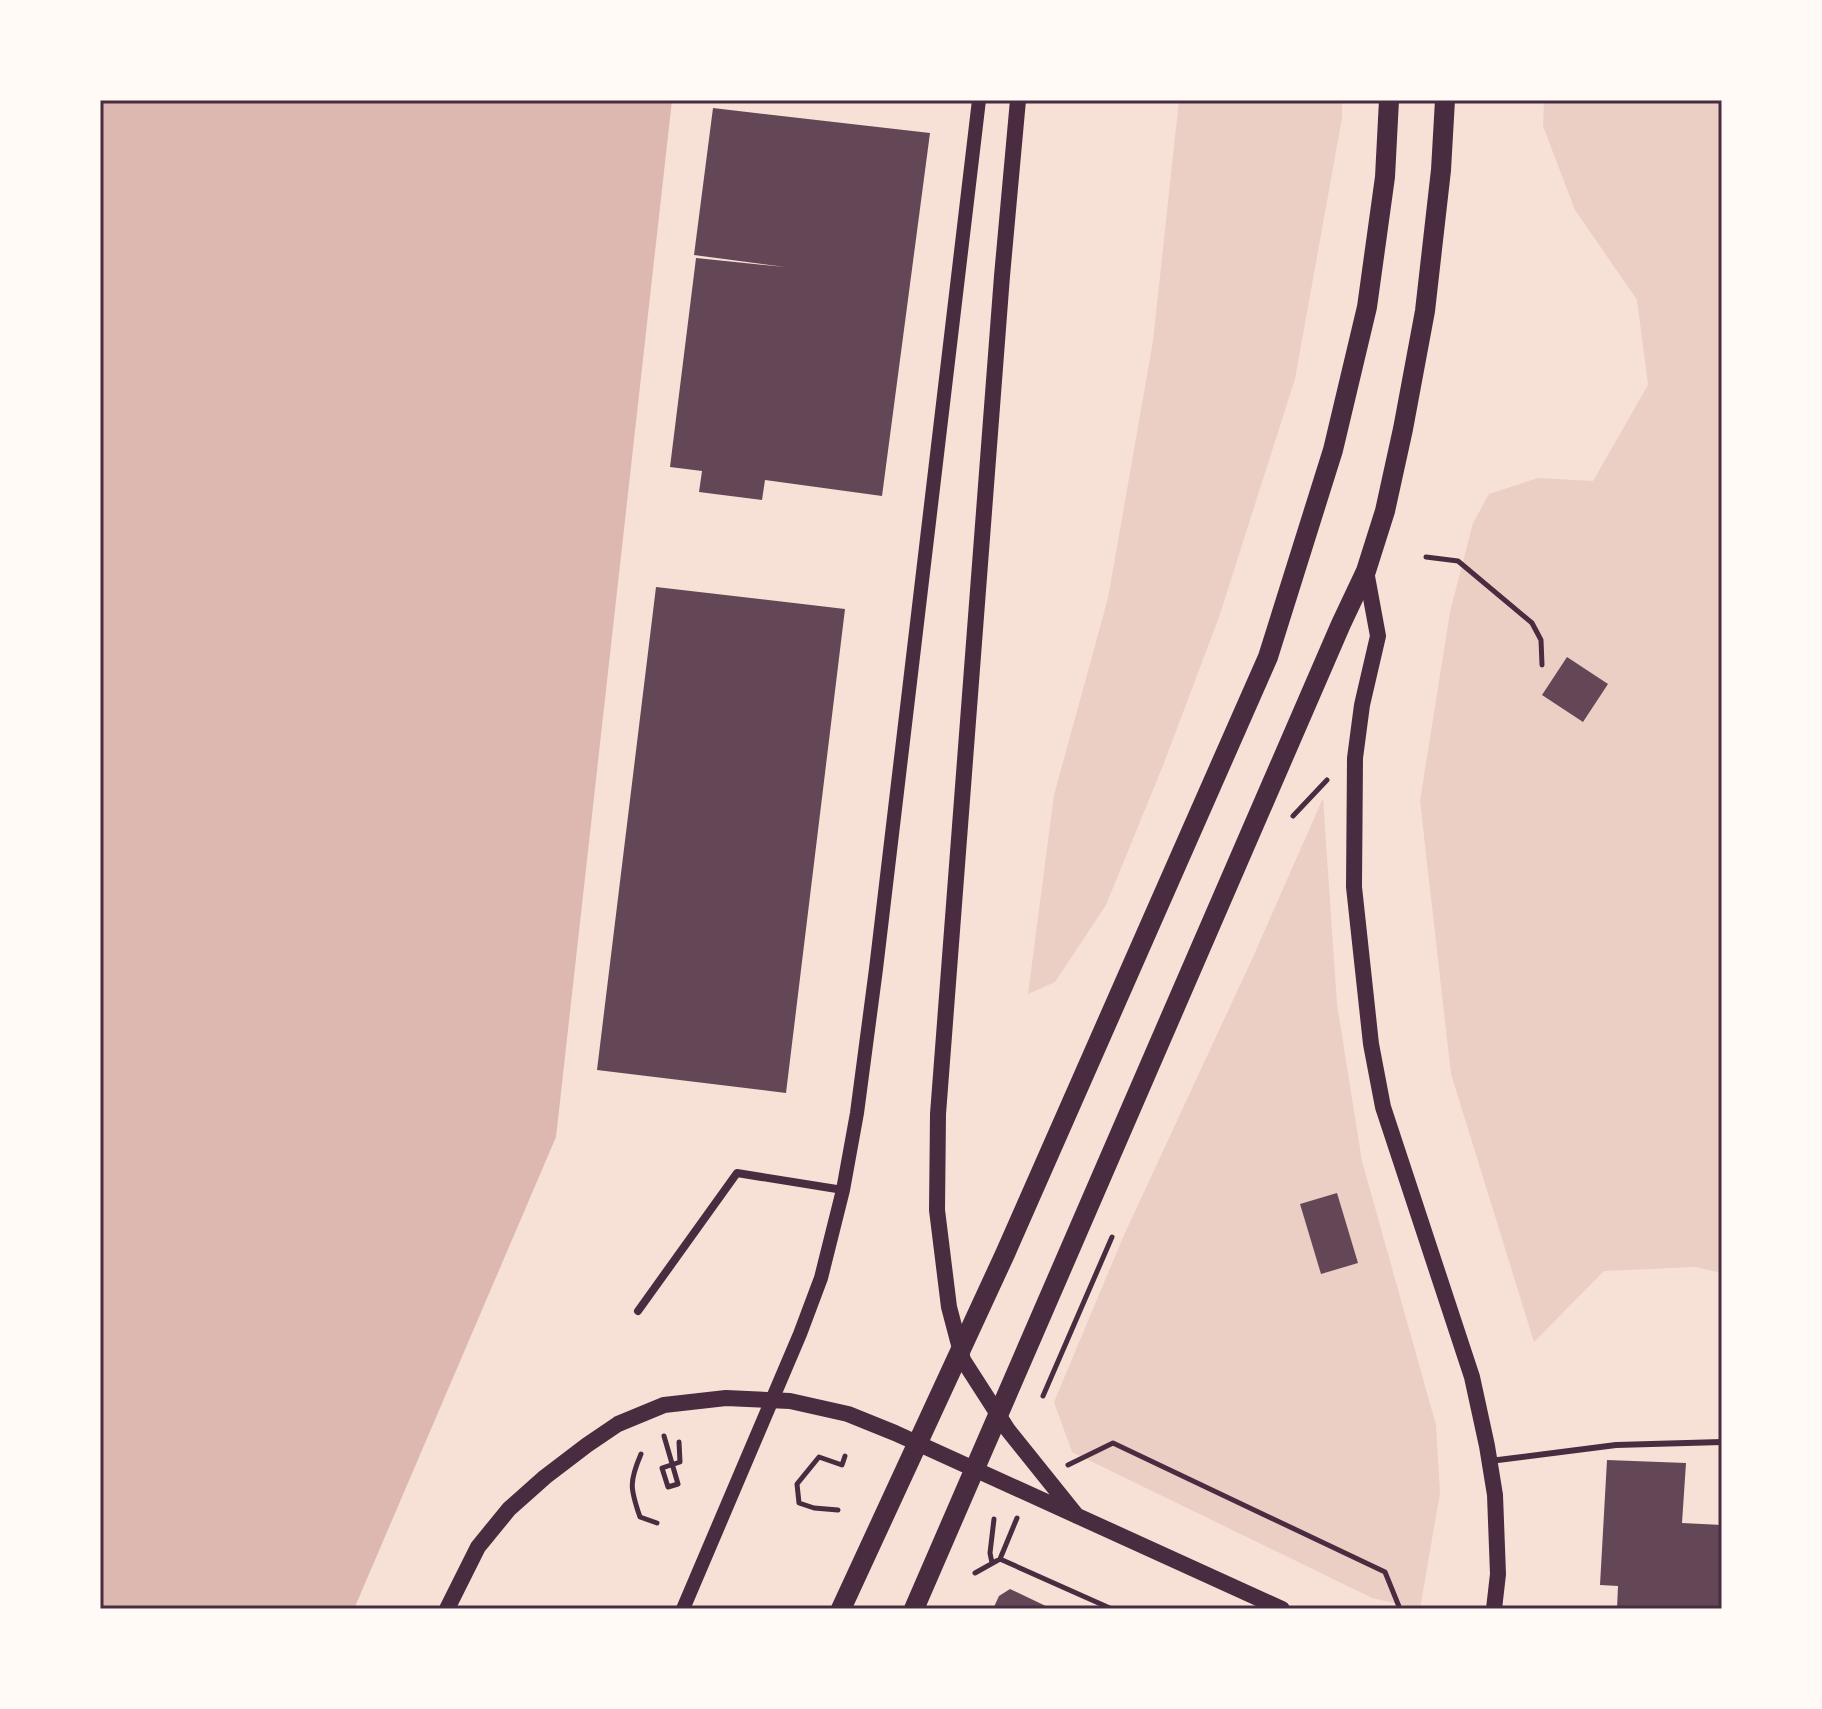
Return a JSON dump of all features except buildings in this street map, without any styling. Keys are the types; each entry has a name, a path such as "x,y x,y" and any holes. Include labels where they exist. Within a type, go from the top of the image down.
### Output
{"main road":[{"path":"1018,100 938,1114 937,1210 949,1307 963,1360 1008,1430 1077,1516"},
{"path":"841,1609 1005,1254 1268,657 1333,450 1367,307 1385,177 1389,100"},
{"path":"914,1609 1366,571 1396,464 1425,311 1441,170 1445,100"},
{"path":"1366,571 1378,636 1362,705 1355,758 1354,887 1371,1044 1383,1107 1472,1377 1495,1495 1498,1574 1494,1609"},
{"path":"447,1609 478,1547 509,1509 545,1477 618,1424 664,1405 726,1398 790,1401 848,1414 1282,1609"}],"street":[{"path":"683,1609 800,1334 821,1278 843,1190 857,1113 876,969 979,100"},
{"path":"638,1311 737,1173 843,1190"}],"lane":[{"path":"1490,1461 1616,1445 1722,1442"}],"path":[{"path":"1426,557 1458,561 1532,623 1541,640 1542,665"},
{"path":"1292,816 1331,775"},
{"path":"668,1487 662,1468 680,1462 679,1442"},
{"path":"1059,1470 1113,1443 1385,1572 1400,1609"},
{"path":"641,1454 632,1474 630,1489 640,1517 657,1523"},
{"path":"838,1510 799,1503 797,1484 819,1457 842,1465 845,1456"},
{"path":"975,1573 1000,1559 1021,1509"},
{"path":"992,1563 990,1553 994,1519"},
{"path":"1000,1559 1112,1609"}],"shaded area":[{"path":"100,100 672,100 556,1137 354,1609 100,1609"},
{"path":"1179,100 1342,100 1342,118 1295,379 1219,617 1106,905 1055,982 1028,994 1054,795 1108,598 1153,341"},
{"path":"1544,100 1722,100 1722,1273 1695,1267 1604,1271 1534,1342 1451,1074 1420,801 1450,612 1473,523 1489,494 1538,478 1593,481 1648,385 1637,300 1575,210 1543,126"},
{"path":"1323,798 1337,1004 1362,1161 1436,1425 1440,1493 1420,1609 1372,1598 1072,1452 1054,1402 1124,1235"}]}
